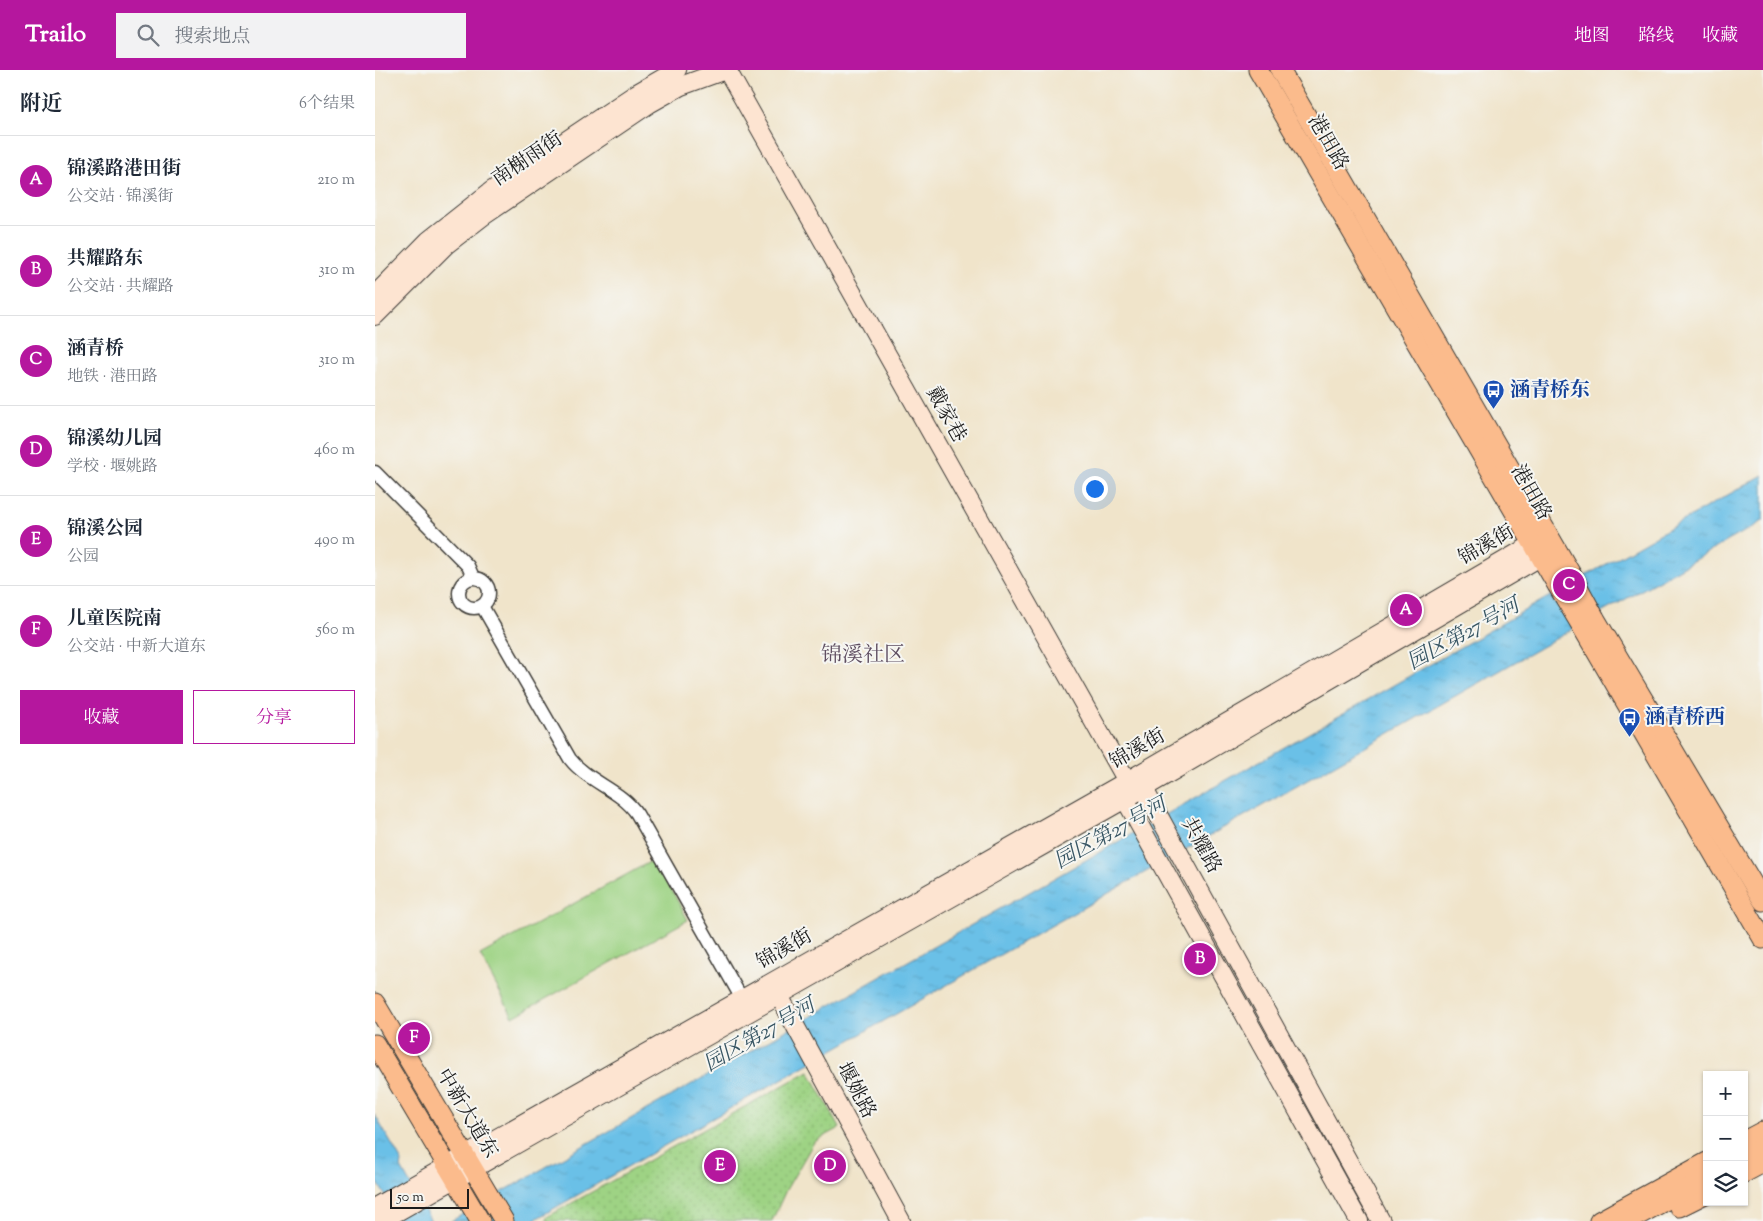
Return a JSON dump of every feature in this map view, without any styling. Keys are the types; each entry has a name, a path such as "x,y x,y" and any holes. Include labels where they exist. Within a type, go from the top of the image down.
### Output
{"main road":[{"name":"南榭雨街","path":"375,296 429,240 491,191 637,93 677,70"},
{"name":"南榭雨街","path":"375,316 447,244 482,217 649,104 681,86 726,70"},
{"name":"戴家巷","path":"726,70 1127,781"},
{"name":"港田路","path":"1258,70 1542,548 1564,579 1589,622 1763,939"},
{"name":"港田路","path":"1280,70 1542,548"},
{"name":"锦溪街","path":"383,1211 451,1173 742,999 775,989 1127,781 1542,548"},
{"name":"锦溪街","path":"469,1162 775,989 1144,789 1542,548"},
{"name":"港田路","path":"1589,622 1763,901"},
{"path":"1144,789 1127,781 1125,799 1359,1221"},
{"name":"共耀路","path":"1144,789 1381,1221"},
{"name":"堰姚路","path":"775,989 901,1221"},
{"name":"中新大道东","path":"375,1003 504,1221"},
{"path":"375,1044 480,1221"},
{"path":"1751,1162 1763,1131"},
{"path":"1751,1162 1763,1147"},
{"path":"1599,1221 1703,1164"},
{"path":"1627,1221 1703,1180"},
{"path":"1654,1221 1703,1195"},
{"path":"1677,1221 1705,1206"}],"street":[{"path":"375,472 468,566 473,577"},
{"path":"473,577 483,580 488,587 489,597 482,606 470,607 459,598 461,584 473,577"},
{"path":"482,606 570,759 582,771 629,803 637,814 742,999"}],"green space":[{"path":"655,859 688,920 513,1017 480,955"},
{"path":"809,1071 840,1128 814,1142 786,1190 772,1221 546,1221 547,1217"}],"water":[{"path":"1763,475 1763,521 532,1221 451,1221"},
{"path":"375,1115 402,1162 401,1168 431,1221 400,1221 375,1178"}],"place":[{"name":"涵青桥东","path":"1494,410"},
{"name":"涵青桥","path":"1569,585"},
{"name":"锦溪路港田街","path":"1406,610"},
{"name":"涵青桥西","path":"1629,737"},
{"name":"共耀路东","path":"1200,959"},
{"name":"儿童医院南","path":"414,1038"},
{"name":"锦溪公园","path":"720,1166"},
{"name":"锦溪幼儿园","path":"830,1166"}],"district":[{"name":"锦溪社区","path":"863,656"}],"water label":[{"name":"园区第27号河","path":"1464,635"},
{"name":"园区第27号河","path":"1111,834"},
{"name":"园区第27号河","path":"760,1036"}]}
